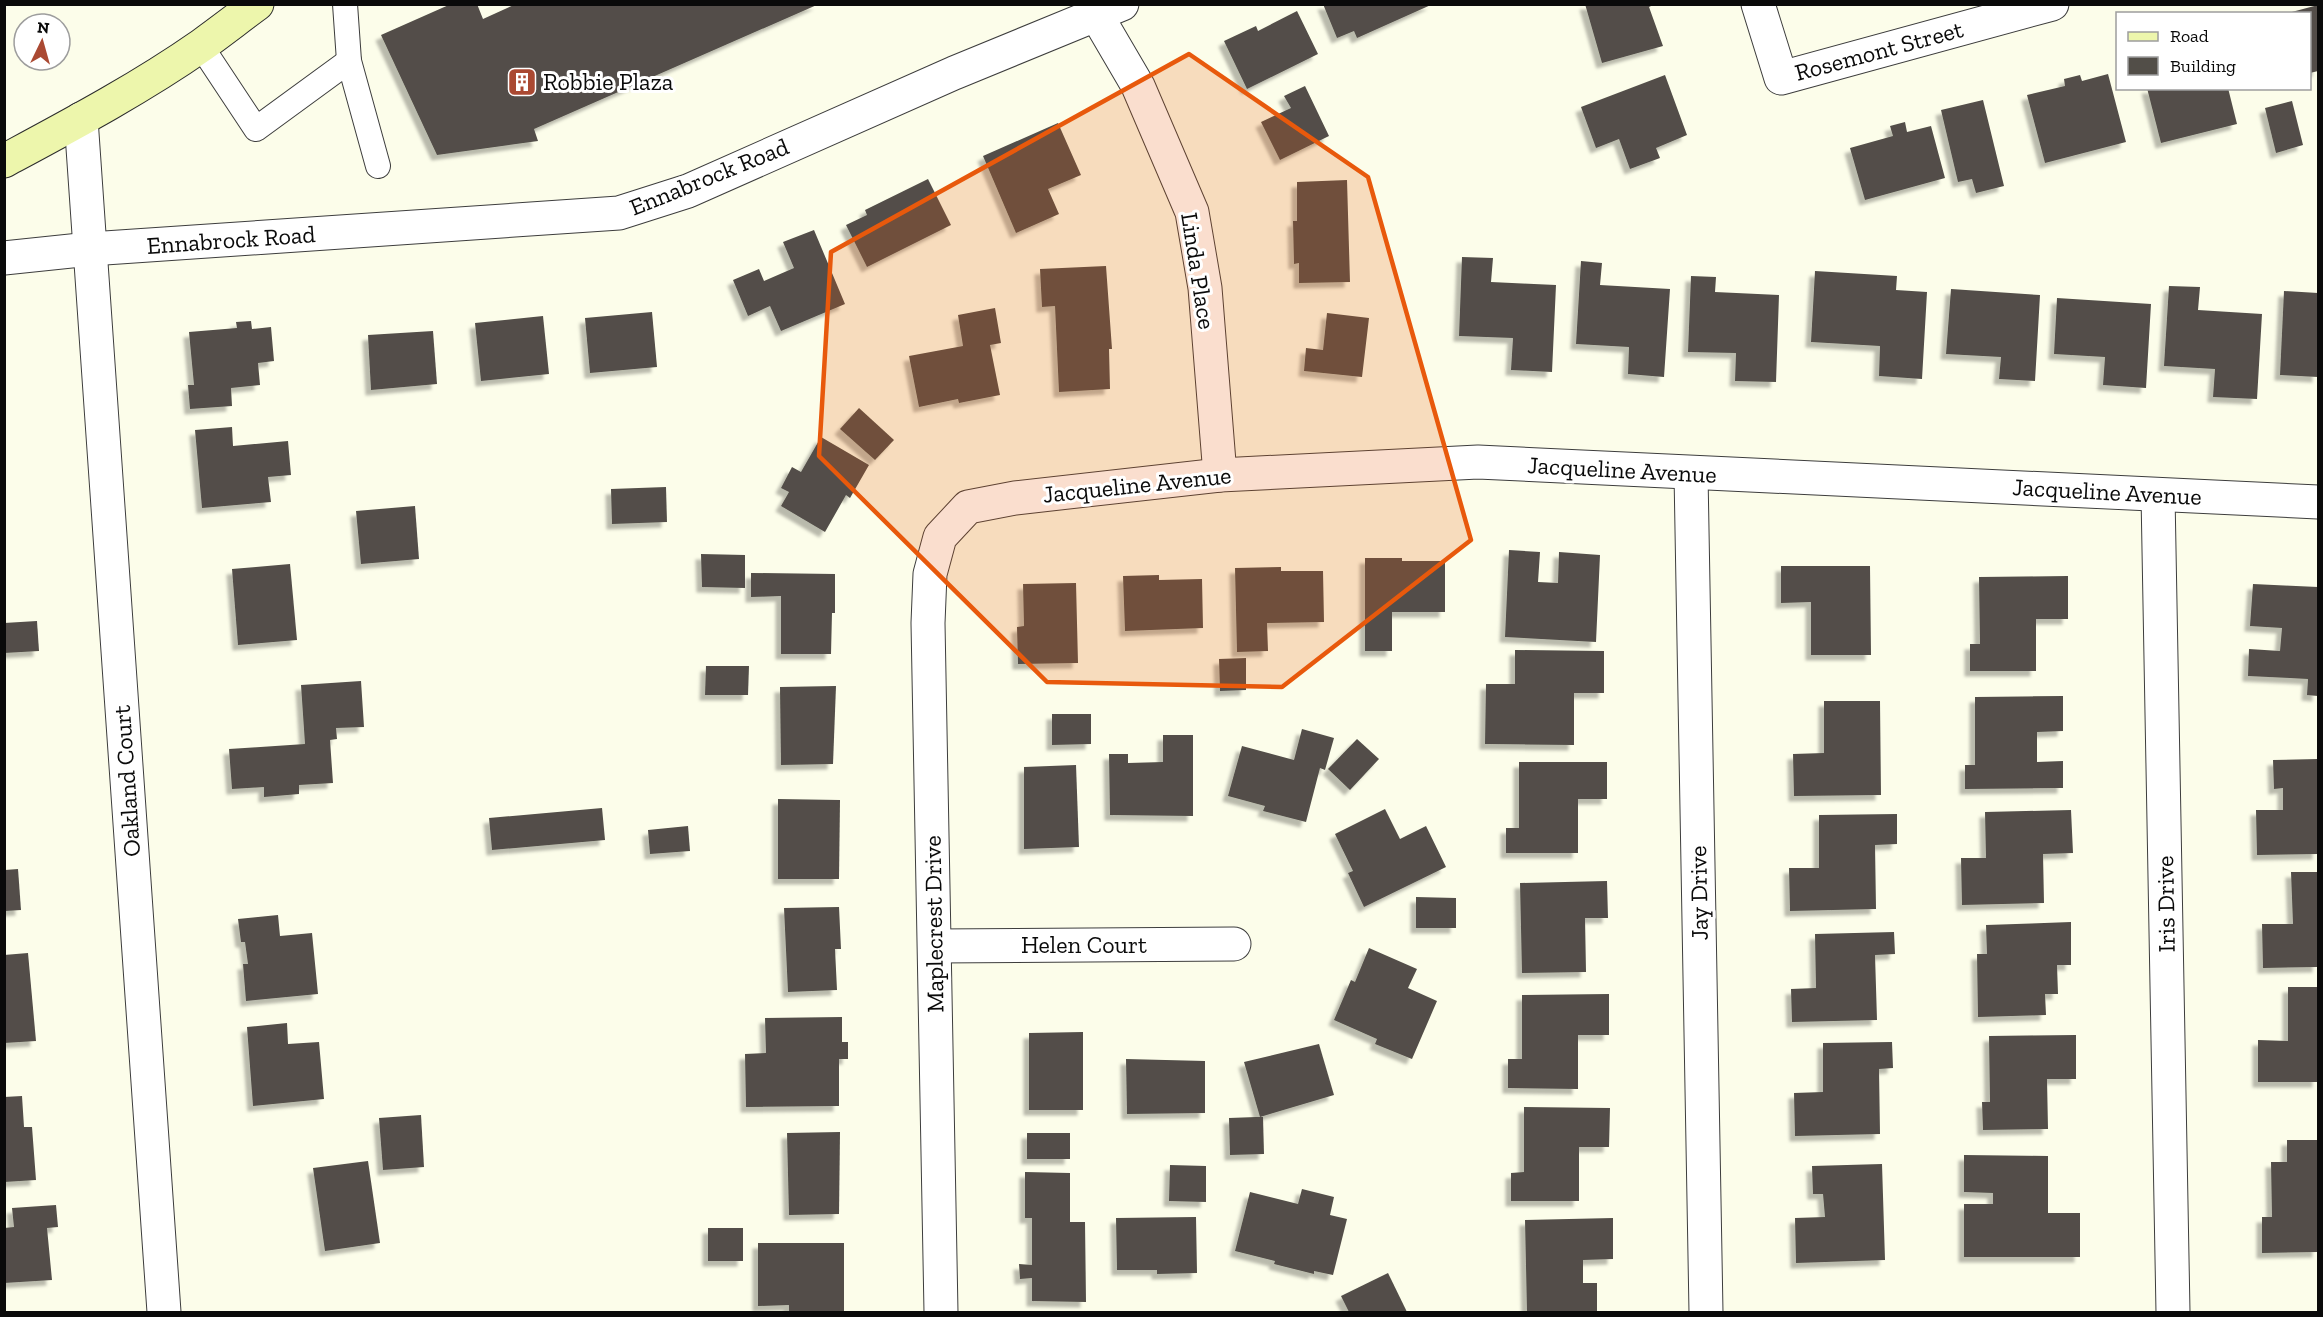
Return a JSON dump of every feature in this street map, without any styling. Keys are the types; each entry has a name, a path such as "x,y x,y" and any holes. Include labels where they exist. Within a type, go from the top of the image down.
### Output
{"main road":[{"path":"4,161 81,119 201,46 257,4"}],"street":[{"name":"Rosemont Street","path":"1758,4 1781,78 2052,4"},
{"name":"Ennabrock Road","path":"4,258 90,249 619,213 688,191 954,73 1109,10"},
{"name":"Linda Place","path":"1109,10 1191,212 1205,288 1220,475"},
{"path":"81,119 90,249"},
{"name":"Oakland Court","path":"90,249 164,1312"},
{"name":"Jacqueline Avenue","path":"940,537 968,507 1015,498 1220,475 1478,462 1691,474 2319,502"},
{"name":"Jay Drive","path":"1691,474 1706,1312"},
{"name":"Iris Drive","path":"2158,495 2173,1312"},
{"name":"Maplecrest Drive","path":"940,537 930,574 928,623 941,1312"},
{"name":"Helen Court","path":"935,946 1234,944"}],"lane":[{"path":"345,4 349,61 378,166"},
{"path":"201,46 256,129 349,61"}],"highlighted area":[{"path":"1189,54 1368,177 1471,540 1282,687 1047,682 819,456 831,252"}],"building":[{"name":"Robbie Plaza","path":"451,4 477,4 483,19 516,4 819,4 534,129 538,141 437,155 381,35"},
{"path":"1323,4 1433,4 1357,38 1354,31 1337,38"},
{"path":"1585,4 1655,4 1649,7 1663,46 1602,63"},
{"path":"2318,5 2318,71 2311,73 2311,12 2292,12"},
{"path":"1297,11 1318,54 1247,89 1224,41 1256,26 1258,31"},
{"path":"2108,74 2126,142 2045,163 2027,95 2065,86 2064,79 2080,75 2082,81"},
{"path":"1665,75 1687,135 1656,148 1660,158 1630,169 1619,139 1596,148 1581,107"},
{"path":"1305,86 1329,136 1280,160 1261,122 1291,108 1284,96"},
{"path":"2148,90 2228,90 2237,124 2161,143"},
{"path":"1983,100 2004,186 1976,193 1972,179 1958,182 1941,110"},
{"path":"2292,101 2303,145 2276,153 2265,108"},
{"path":"1905,122 1907,132 1931,126 1945,178 1865,200 1850,148 1893,136 1890,126"},
{"path":"1058,123 1081,175 1048,189 1059,214 1016,233 983,156"},
{"path":"928,179 951,225 867,267 846,225 867,215 865,210"},
{"path":"1347,180 1350,282 1299,283 1299,263 1294,264 1293,221 1297,221 1297,182"},
{"path":"814,230 845,304 781,331 770,306 748,316 733,280 759,269 764,281 794,268 783,242"},
{"path":"1462,257 1493,258 1491,282 1556,285 1552,372 1511,370 1513,338 1459,336"},
{"path":"1581,261 1602,263 1600,285 1670,289 1664,377 1628,374 1629,347 1576,344"},
{"path":"1106,266 1112,349 1109,349 1110,389 1059,392 1055,306 1042,307 1040,269"},
{"path":"1815,271 1897,276 1896,290 1927,292 1922,379 1879,376 1880,346 1811,342"},
{"path":"1691,276 1716,277 1715,292 1779,295 1776,382 1735,381 1736,353 1688,352"},
{"path":"2169,286 2200,287 2198,310 2262,314 2257,399 2213,397 2215,369 2164,366"},
{"path":"1951,289 2040,295 2035,381 1999,379 2001,357 1946,354"},
{"path":"2284,291 2318,293 2318,377 2280,375"},
{"path":"2057,298 2151,304 2146,388 2103,385 2105,357 2054,354"},
{"path":"995,308 1001,343 990,345 1000,395 959,403 958,399 919,407 909,356 963,346 958,315"},
{"path":"652,312 657,367 590,373 585,318"},
{"path":"1327,313 1369,318 1362,377 1304,371 1306,348 1323,350"},
{"path":"543,316 549,374 481,381 475,323"},
{"path":"251,321 252,329 271,327 274,361 258,363 260,385 231,388 232,406 190,409 188,385 194,385 189,332 237,328 236,322"},
{"path":"433,331 437,384 371,390 368,335"},
{"path":"859,408 894,440 875,460 840,429"},
{"path":"232,427 233,446 288,441 291,475 268,477 271,502 202,508 195,430"},
{"path":"821,437 869,465 850,498 846,495 825,532 781,506 789,492 781,488 792,467 801,472"},
{"path":"666,487 667,522 612,524 611,489"},
{"path":"415,506 419,559 361,564 356,511"},
{"path":"1509,550 1540,552 1538,582 1558,583 1559,552 1600,555 1596,642 1505,637"},
{"path":"701,554 745,555 745,588 702,587"},
{"path":"1365,558 1445,561 1445,612 1392,612 1392,651 1365,651"},
{"path":"290,564 297,640 238,645 232,569"},
{"path":"1781,566 1870,566 1871,655 1811,655 1811,602 1781,603"},
{"path":"1281,567 1281,571 1323,571 1324,622 1267,623 1268,651 1237,652 1235,568"},
{"path":"751,573 835,574 835,613 832,613 831,654 781,654 781,596 751,597"},
{"path":"1159,575 1159,580 1202,579 1203,628 1125,631 1123,576"},
{"path":"2068,576 2068,619 2036,619 2036,671 1970,671 1970,644 1980,644 1979,577"},
{"path":"1076,583 1078,663 1018,664 1017,627 1024,626 1023,584"},
{"path":"2253,584 2318,587 2318,696 2307,695 2308,679 2248,676 2249,649 2280,651 2282,628 2250,626"},
{"path":"37,621 39,651 4,653 4,623"},
{"path":"1515,650 1604,651 1604,693 1574,693 1574,745 1485,744 1486,684 1515,684"},
{"path":"1246,658 1246,690 1220,691 1219,659"},
{"path":"706,666 749,666 748,695 705,695"},
{"path":"361,681 364,727 336,728 337,739 330,740 333,783 299,785 299,794 264,797 264,787 232,789 229,749 305,744 301,685"},
{"path":"836,686 833,764 781,765 780,687"},
{"path":"2063,696 2063,731 2037,732 2037,762 2063,761 2063,788 1965,789 1965,765 1975,765 1975,697"},
{"path":"1824,701 1880,701 1881,795 1794,796 1793,754 1824,753"},
{"path":"1052,714 1091,714 1091,744 1052,745"},
{"path":"1302,729 1334,738 1325,770 1320,768 1306,822 1263,811 1265,806 1228,796 1242,746 1294,760"},
{"path":"1163,735 1193,735 1193,816 1110,815 1109,754 1128,754 1128,763 1163,762"},
{"path":"1357,739 1379,759 1350,790 1328,769"},
{"path":"2318,759 2318,854 2257,855 2256,810 2283,810 2283,788 2274,789 2273,760"},
{"path":"1519,762 1607,762 1607,799 1578,799 1578,853 1506,853 1506,828 1519,828"},
{"path":"1076,765 1079,847 1024,849 1024,767"},
{"path":"778,799 840,800 839,879 778,879"},
{"path":"602,808 605,840 492,850 489,818"},
{"path":"1385,809 1400,839 1426,826 1446,867 1364,907 1348,873 1353,871 1335,834"},
{"path":"2071,810 2073,853 2043,854 2044,903 1962,905 1961,858 1986,858 1985,812"},
{"path":"1897,814 1897,844 1875,845 1876,909 1790,911 1789,868 1819,868 1819,815"},
{"path":"688,826 690,851 650,854 648,830"},
{"path":"18,869 21,910 5,911 5,870"},
{"path":"2291,872 2318,872 2318,967 2263,968 2262,924 2293,924"},
{"path":"1607,881 1608,918 1585,918 1586,972 1522,973 1520,883"},
{"path":"1416,897 1456,898 1456,928 1416,928"},
{"path":"839,907 841,949 835,949 837,990 788,992 784,908"},
{"path":"278,915 280,936 312,933 318,994 246,1001 243,964 248,964 245,942 241,942 238,919"},
{"path":"2071,922 2071,965 2057,965 2058,994 2045,994 2046,1015 1978,1017 1977,954 1987,954 1986,925"},
{"path":"1894,932 1895,954 1875,955 1877,1020 1792,1022 1791,989 1816,988 1815,934"},
{"path":"1369,948 1417,969 1408,988 1437,1001 1412,1059 1375,1044 1377,1039 1334,1020 1351,980 1355,982"},
{"path":"28,953 36,1041 4,1043 4,955"},
{"path":"2288,987 2318,987 2318,1082 2258,1082 2258,1040 2288,1041"},
{"path":"1609,994 1609,1035 1578,1035 1578,1089 1508,1088 1508,1059 1522,1059 1522,995"},
{"path":"842,1017 842,1042 848,1042 848,1059 839,1059 839,1106 746,1107 745,1054 766,1053 765,1018"},
{"path":"287,1023 288,1044 319,1042 324,1099 253,1106 247,1027"},
{"path":"1083,1032 1083,1110 1029,1110 1029,1033"},
{"path":"2076,1035 2076,1079 2047,1079 2048,1129 1983,1130 1982,1102 1990,1102 1989,1036"},
{"path":"1892,1042 1893,1068 1879,1069 1880,1134 1795,1136 1794,1093 1823,1092 1823,1043"},
{"path":"1319,1044 1334,1095 1260,1117 1244,1062"},
{"path":"1126,1059 1205,1061 1205,1113 1127,1114"},
{"path":"22,1096 24,1127 32,1127 36,1180 4,1182 4,1097"},
{"path":"1524,1107 1610,1108 1609,1147 1579,1147 1579,1201 1511,1201 1511,1173 1524,1172"},
{"path":"421,1115 424,1167 383,1170 379,1118"},
{"path":"1263,1117 1264,1154 1230,1155 1229,1118"},
{"path":"840,1132 839,1214 789,1215 787,1133"},
{"path":"1027,1133 1070,1133 1070,1159 1027,1159"},
{"path":"2287,1140 2318,1140 2318,1252 2262,1253 2262,1217 2272,1217 2271,1162 2287,1162"},
{"path":"1964,1155 2048,1156 2048,1213 2080,1213 2080,1257 1964,1257 1964,1204 1993,1204 1993,1193 1964,1192"},
{"path":"368,1161 380,1243 325,1251 313,1168"},
{"path":"1882,1164 1885,1260 1796,1263 1795,1218 1825,1217 1823,1194 1813,1194 1812,1166"},
{"path":"1170,1165 1206,1166 1206,1202 1169,1201"},
{"path":"1025,1172 1070,1173 1070,1222 1085,1222 1086,1302 1032,1301 1032,1278 1020,1279 1019,1264 1032,1265 1032,1218 1025,1218"},
{"path":"1302,1189 1334,1197 1330,1215 1347,1219 1333,1275 1314,1271 1314,1274 1235,1251 1250,1192 1298,1204"},
{"path":"56,1205 58,1227 47,1228 52,1280 4,1283 4,1228 14,1227 12,1208"},
{"path":"1196,1217 1197,1273 1157,1274 1157,1270 1117,1270 1116,1218"},
{"path":"1613,1218 1613,1259 1583,1260 1583,1283 1597,1283 1597,1311 1527,1312 1525,1220"},
{"path":"708,1228 743,1228 743,1261 708,1261"},
{"path":"758,1243 844,1243 844,1312 789,1312 789,1305 758,1306"},
{"path":"1388,1273 1407,1312 1349,1312 1341,1296"}],"place":[{"name":"Robbie Plaza","path":"522,82"}]}
